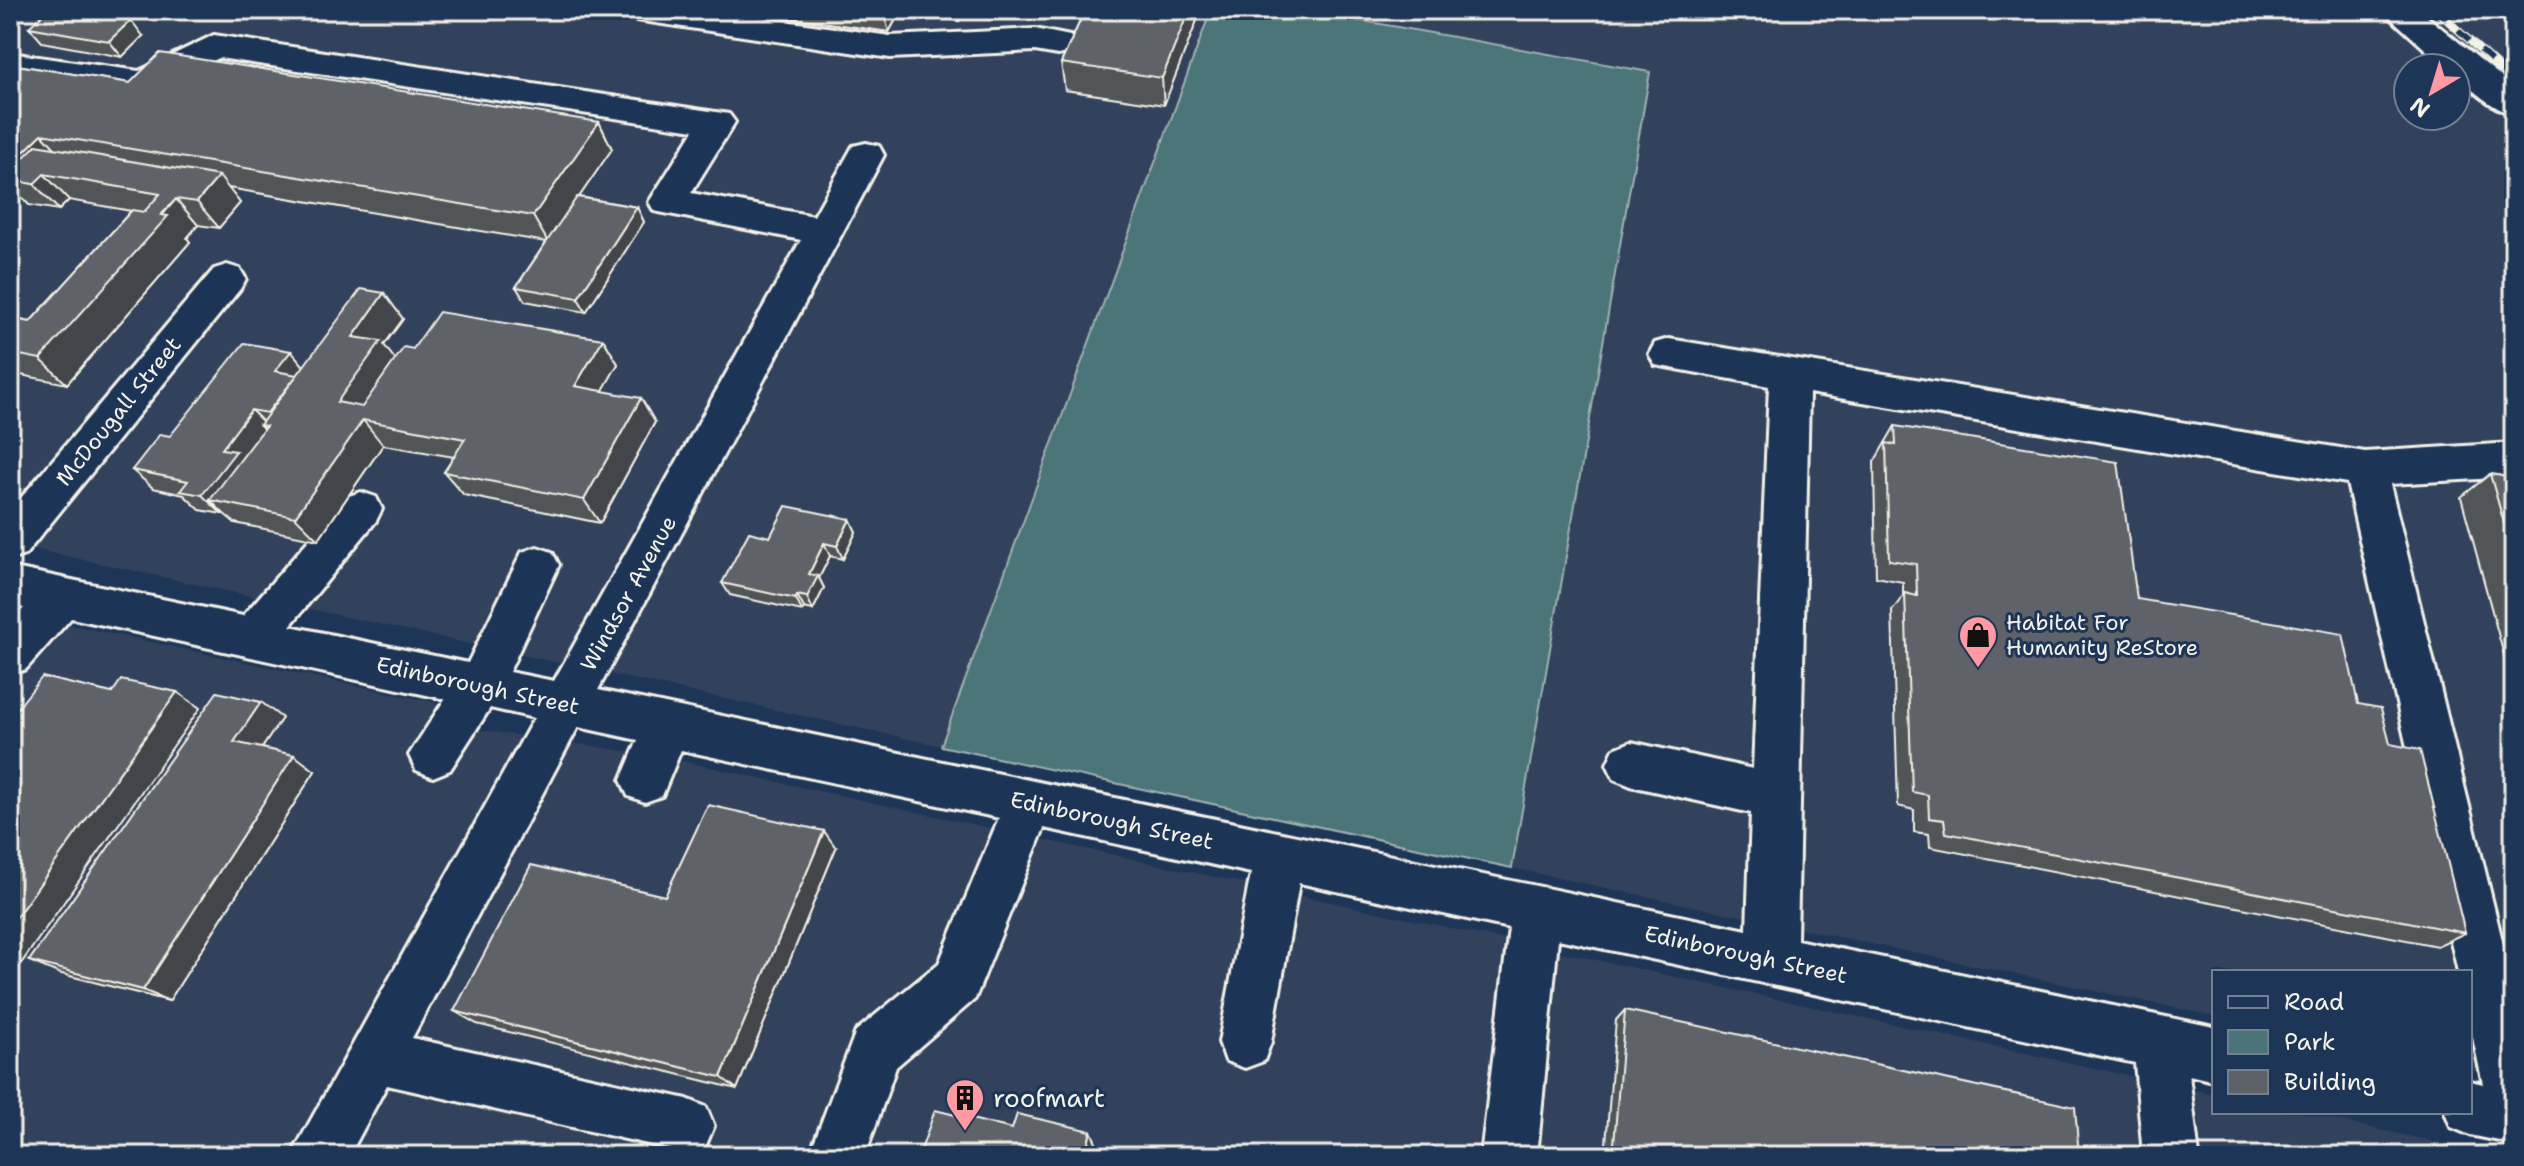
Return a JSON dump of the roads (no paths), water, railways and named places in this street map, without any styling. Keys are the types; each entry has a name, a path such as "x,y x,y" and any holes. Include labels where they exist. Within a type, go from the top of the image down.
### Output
{"street":[{"path":"636,10 890,47 1035,40 1058,44"},
{"path":"2398,10 2514,103"},
{"path":"10,64 144,83 214,46 717,122 667,202 825,231"},
{"name":"Windsor Avenue","path":"319,1156 866,155"},
{"name":"McDougall Street","path":"10,542 227,279"},
{"path":"1669,354 2365,469 2514,460"},
{"path":"1771,959 1789,374"},
{"path":"2365,469 2514,1099"},
{"path":"253,637 361,509"},
{"path":"433,755 480,685 537,565"},
{"name":"Edinborough Street","path":"10,586 2212,1054"},
{"path":"10,655 62,597"},
{"path":"645,780 668,725"},
{"path":"1631,764 1776,796"},
{"path":"837,1156 875,1050 957,981 1030,802"},
{"path":"1245,1042 1279,855"},
{"path":"1509,1156 1536,909"},
{"path":"2159,1042 2171,1156"},
{"path":"374,1056 687,1126"},
{"path":"2472,1108 2514,1117"}],"railway":[{"path":"2436,10 2514,81"}],"place":[{"name":"Habitat For Humanity ReStore","path":"1978,669"},
{"name":"roofmart","path":"965,1132"}]}
